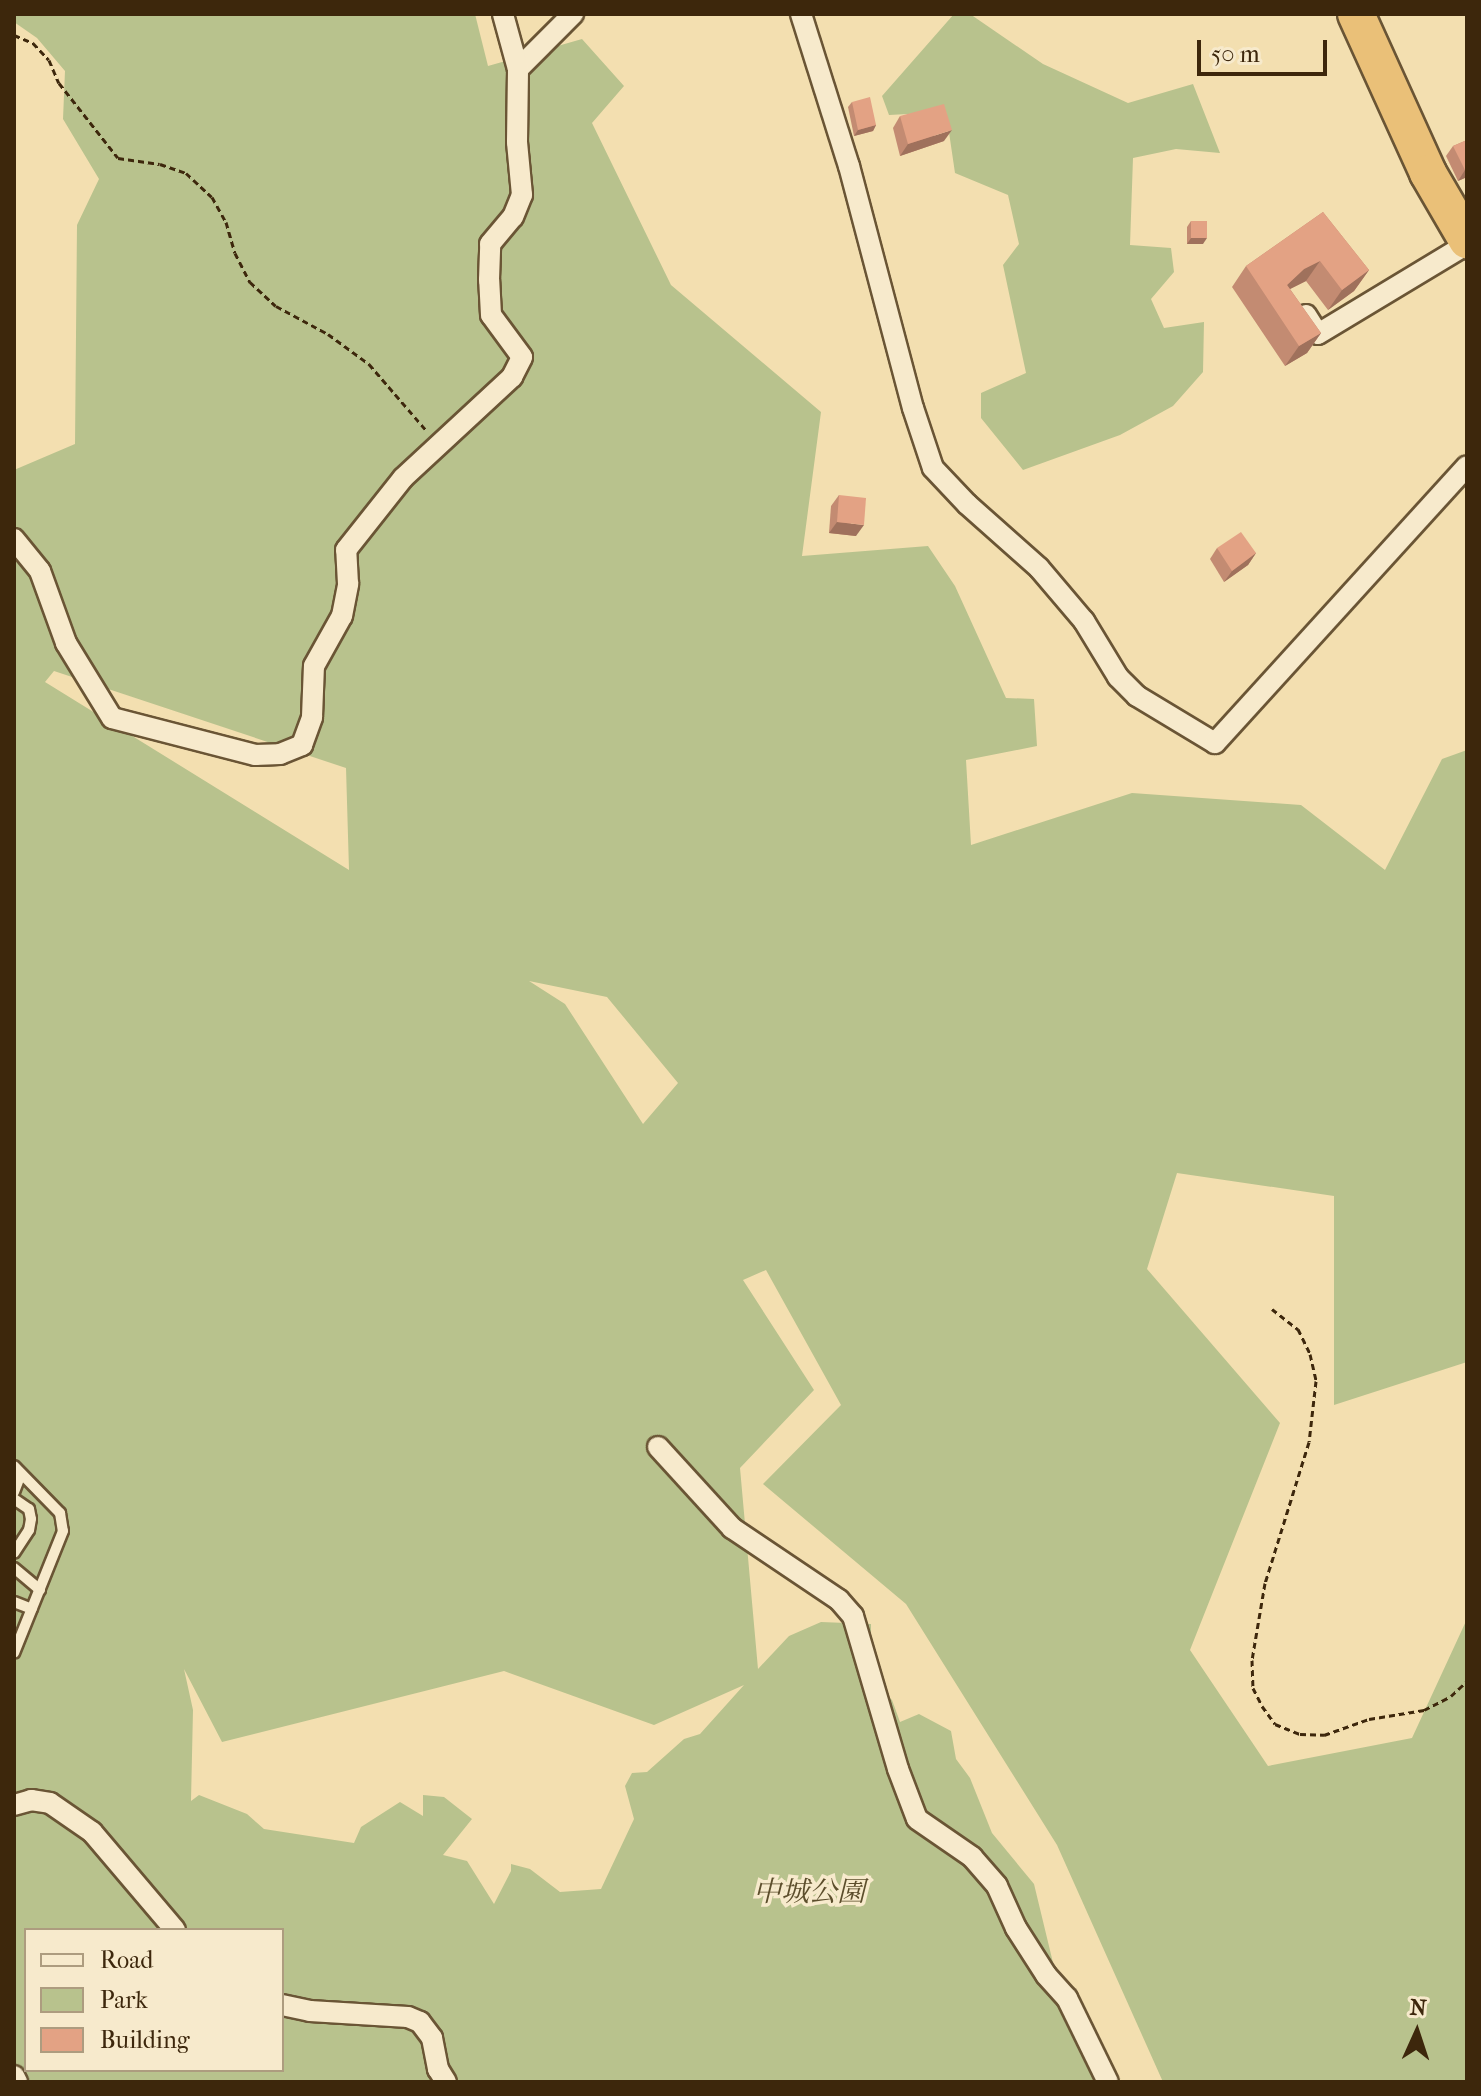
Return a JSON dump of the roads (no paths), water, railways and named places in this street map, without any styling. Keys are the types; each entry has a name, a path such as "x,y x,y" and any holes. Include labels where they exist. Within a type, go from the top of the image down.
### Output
{"highway":[{"path":"1356,14 1428,173 1467,242"}],"street":[{"path":"14,539 40,571 66,643 112,718 255,755 280,754 302,745 312,717 314,666 342,616 348,584 346,550 403,478 512,377 522,357 491,315 489,280 490,244 513,217 522,195 517,142 518,69 503,14"},
{"path":"518,69 573,14"},
{"path":"801,14 849,166 913,408 933,468 967,504 1039,568 1084,621 1118,677 1137,696 1215,743 1467,466"},
{"path":"1297,300 1318,334 1467,242"},
{"path":"658,1447 732,1528 839,1600 853,1616 898,1769 917,1819 972,1857 997,1886 1016,1928 1046,1975 1067,1998 1108,2082"},
{"path":"14,1805 31,1800 50,1803 92,1832 173,1928"},
{"path":"284,2005 310,2011 408,2017 420,2022 432,2038 438,2069 446,2082"},
{"path":"14,2076 17,2082"}],"lane":[{"path":"14,1492 18,1470"},
{"path":"14,1653 20,1626 32,1609 63,1531 60,1513 18,1470"},
{"path":"14,1499 29,1509 31,1519 29,1530 14,1553"},
{"path":"14,1568 40,1590"},
{"path":"14,1602 32,1609"}],"park label":[{"name":"中城公園","path":"809,1892"}]}
